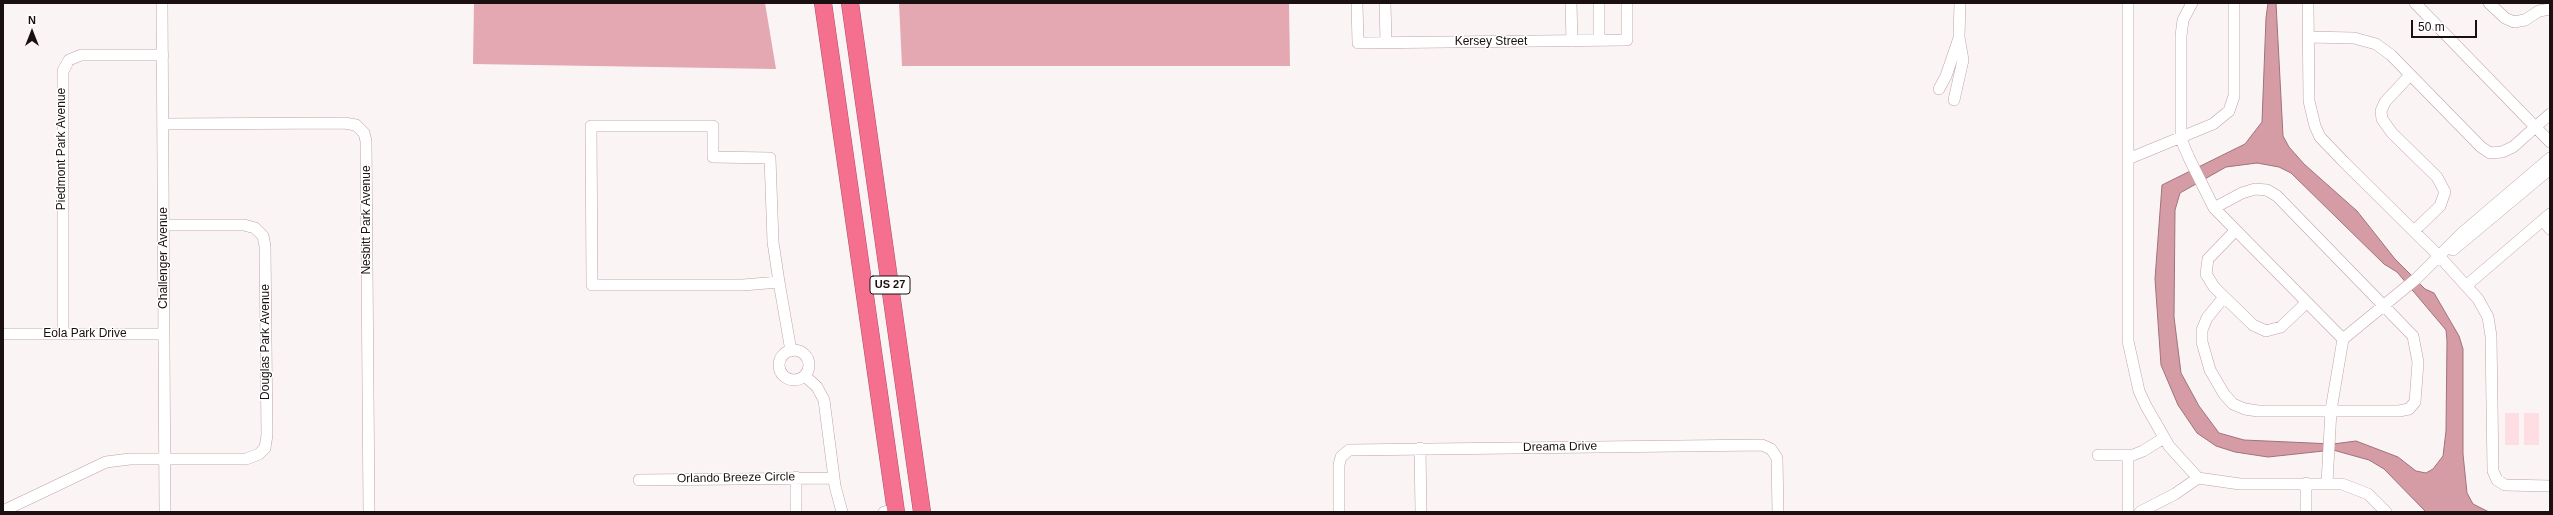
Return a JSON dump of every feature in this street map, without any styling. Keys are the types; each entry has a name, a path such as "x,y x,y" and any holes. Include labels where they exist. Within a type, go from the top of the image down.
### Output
{"highway":[{"path":"818,3 836,92"},
{"name":"US 27","path":"823,3 892,511"},
{"name":"US 27","path":"850,3 922,512"},
{"path":"855,3 858,58"}],"street":[{"name":"Challenger Avenue","path":"162,3 166,512"},
{"name":"Kersey Street","path":"1357,3 1358,43 1627,40 1627,3"},
{"path":"1385,3 1386,42"},
{"path":"1571,3 1572,41"},
{"path":"1599,3 1599,40"},
{"path":"1954,100 1963,60 1959,37 1960,3"},
{"path":"2128,3 2129,349 2139,391 2164,438 2198,478 2240,484 2327,483 2356,488 2368,494 2386,512"},
{"path":"2192,3 2184,16 2181,31 2181,139 2189,158 2214,208 2343,339"},
{"path":"2128,159 2181,139 2218,122 2232,106 2234,89 2234,3"},
{"path":"2308,3 2309,101 2315,126 2320,137 2467,284 2482,305 2491,330 2493,471 2497,480 2505,485 2550,486"},
{"path":"2415,3 2550,142"},
{"path":"2489,3 2505,18 2514,22 2525,20 2539,11 2550,9"},
{"path":"1939,89 1946,76 1959,37"},
{"path":"2308,37 2354,38 2369,41 2387,52 2481,146 2490,153 2508,150 2550,114"},
{"name":"Piedmont Park Avenue","path":"63,334 62,75 64,67 69,60 82,55 163,55"},
{"path":"2410,75 2385,102 2381,111 2382,119 2392,133 2437,177 2444,192 2440,206 2414,231"},
{"name":"Nesbitt Park Avenue","path":"163,124 344,123 356,126 364,133 366,140 369,512"},
{"path":"779,282 743,285 592,285 591,126 713,126 713,157 770,158 772,242 791,350"},
{"path":"2327,483 2328,440 2331,410 2343,339 2416,279 2440,257 2462,233 2550,158"},
{"path":"2440,257 2467,240 2550,169"},
{"path":"2214,208 2248,191 2261,189 2272,193 2409,331 2415,341 2418,362 2415,402 2409,409 2399,411 2251,410 2239,406 2228,399 2210,370 2202,342 2207,318 2224,297"},
{"path":"2467,284 2546,217 2550,229"},
{"name":"Douglas Park Avenue","path":"164,225 244,225 255,228 263,236 265,246 267,436 263,451 251,458 165,459"},
{"path":"2235,231 2214,250 2206,264 2207,278 2224,297 2253,326 2266,331 2281,327 2306,303"},
{"name":"Eola Park Drive","path":"6,334 164,334"},
{"path":"791,350 800,352 807,358 809,368 805,376 790,380 782,375 780,360 791,350"},
{"path":"805,376 818,387 824,400 834,478 842,512"},
{"path":"2098,455 2128,456 2143,451 2164,438"},
{"name":"Dreama Drive","path":"1340,512 1339,465 1341,457 1349,450 1762,445 1771,449 1777,458 1778,512"},
{"path":"1420,448 1421,512"},
{"path":"2128,456 2128,512"},
{"path":"3,511 99,464 121,460 165,459"},
{"path":"796,477 796,512"},
{"name":"Orlando Breeze Circle","path":"639,480 796,477 834,478"},
{"path":"2140,512 2176,494 2198,478"},
{"path":"2306,484 2306,512"}],"shaded area":[{"path":"474,3 765,3 776,69 473,64"},
{"path":"899,3 1289,3 1290,66 902,66"},
{"path":"2268,3 2276,3 2283,136 2289,147 2304,164 2357,211 2395,259 2425,289 2434,293 2459,336 2463,349 2463,454 2467,493 2473,504 2489,512 2426,512 2384,469 2369,460 2333,450 2268,457 2235,452 2216,446 2197,433 2178,405 2161,365 2155,279 2162,185 2245,144 2262,122 2266,18","holes":["2257,163 2279,167 2291,173 2384,264 2397,272 2446,330 2446,431 2443,456 2433,469 2426,473 2416,471 2398,457 2356,441 2333,444 2244,440 2219,433 2199,406 2181,373 2174,317 2175,210 2180,193 2226,167"]},
{"path":"2505,413 2519,413 2519,445 2505,445"},
{"path":"2524,413 2539,413 2539,445 2524,445"}]}
